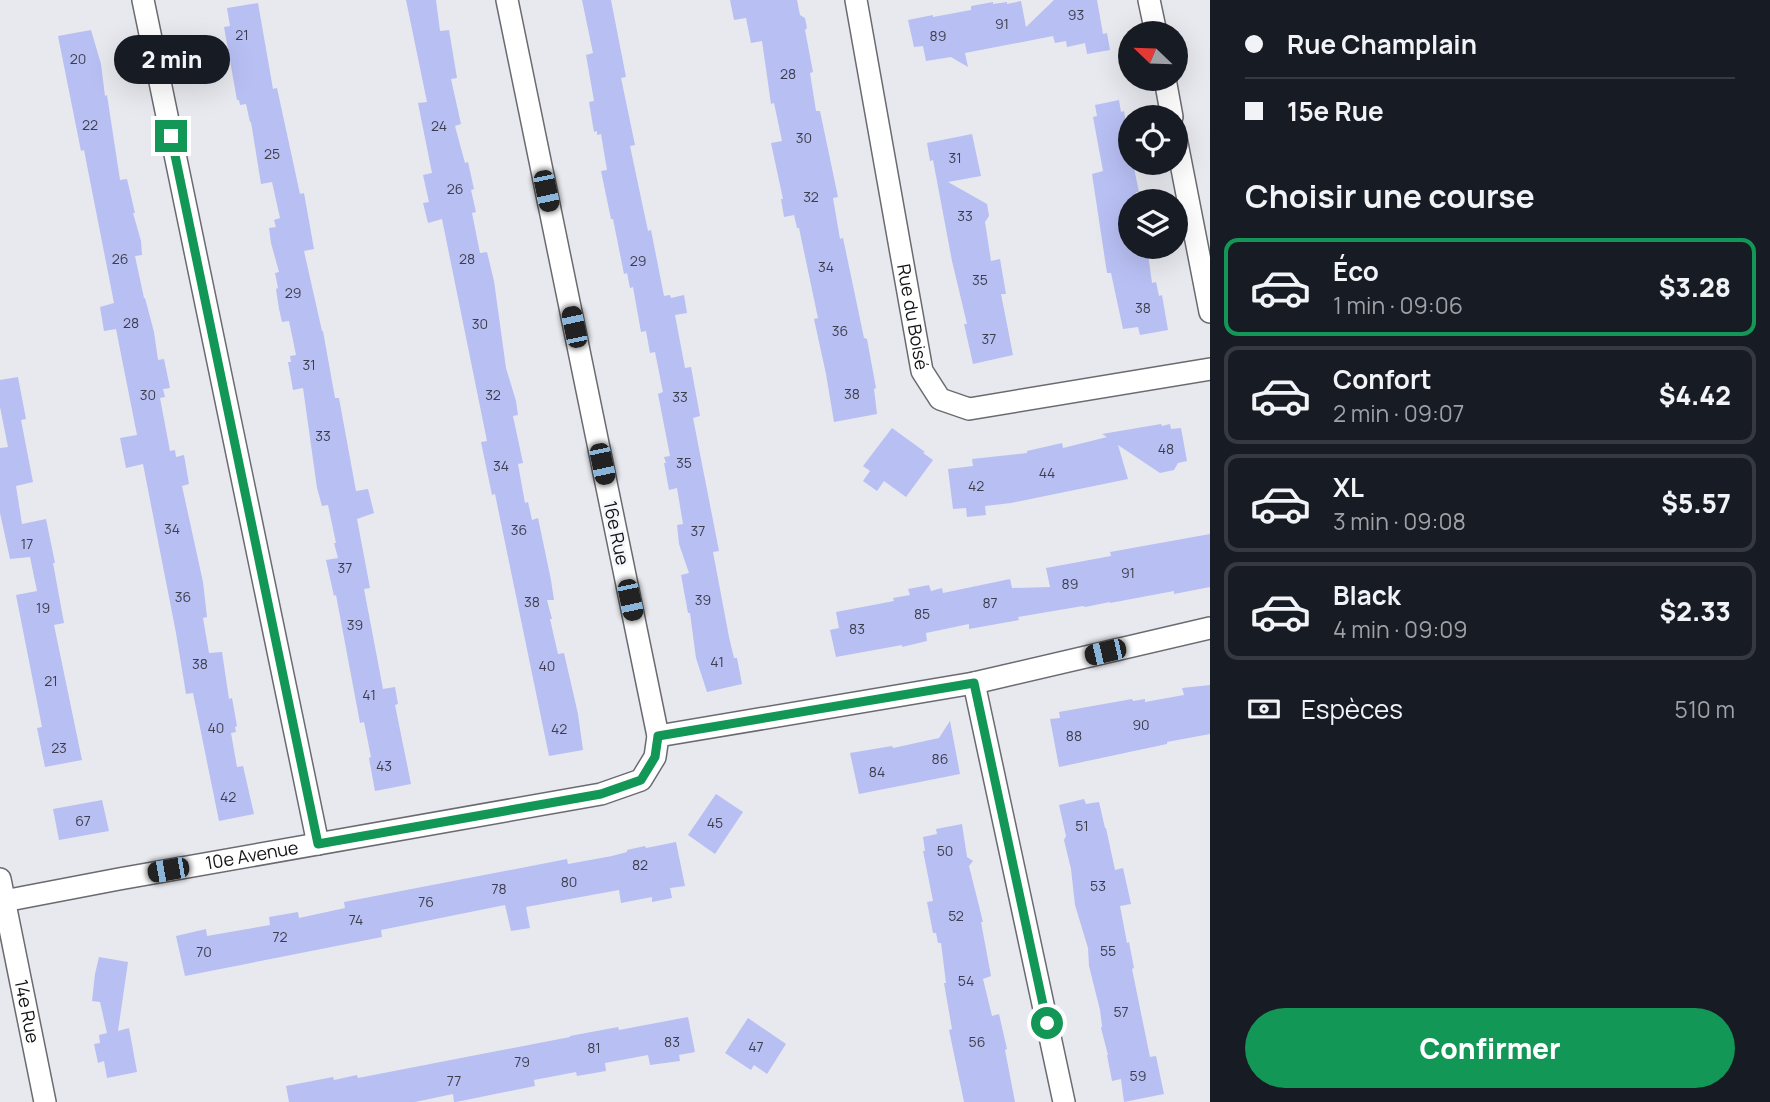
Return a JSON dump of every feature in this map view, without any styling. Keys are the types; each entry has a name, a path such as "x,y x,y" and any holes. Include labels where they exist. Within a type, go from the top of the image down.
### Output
{"street":[{"path":"143,0 318,844"},
{"name":"16e Rue","path":"507,0 658,736"},
{"name":"Rue du Boisé","path":"856,0 922,371 940,399 969,409 1210,369"},
{"path":"1149,0 1153,21"},
{"path":"1183,175 1210,312"},
{"path":"658,736 974,683 1210,628"},
{"path":"974,683 1064,1102"},
{"name":"10e Avenue","path":"4,901 601,794 641,780 655,757 658,736"},
{"name":"14e Rue","path":"0,879 45,1102"}],"building":[{"path":"406,0 436,0 440,31 449,30 457,78 451,79 461,124 455,126 474,189 471,190 476,212 472,213 480,253 487,252 494,281 506,368 518,415 513,416 523,463 518,464 525,503 528,502 532,520 538,518 554,600 547,600 550,619 558,654 564,653 583,750 549,756 495,494 492,495 481,442 487,441 442,219 428,223 423,203 429,202 423,175 432,173 418,103 427,102"},
{"path":"582,0 611,0 626,77 621,78 635,145 630,146 664,296 670,295 671,298 684,295 687,313 675,315 685,368 691,367 700,416 693,418 719,551 713,552 729,637 734,658 737,658 742,684 707,692 696,658 681,575 689,573 679,544 677,525 683,524 677,488 669,490 664,463 664,457 670,456 658,394 663,392 655,352 650,353 646,331 641,332 633,287 630,288 627,273 624,274 601,171 607,170 601,134 594,132 589,102 594,101 586,55 593,53"},
{"path":"730,0 797,0 800,15 805,18 816,111 820,111 838,197 833,198 840,239 843,238 864,338 867,339 876,388 877,414 834,422 814,319 818,318 799,228 794,215 784,217 783,199 771,143 782,141 774,103 771,104 762,41 751,43 746,18 734,20"},
{"path":"1054,0 1097,0 1103,34 1107,33 1110,50 1087,54 1085,43 1067,47 1066,41 1055,43 1053,36 965,53 968,67 951,57 926,61 923,46 914,47 908,20 971,10 971,6 993,2 1007,4 1021,1 1026,27"},
{"path":"258,3 273,89 277,88 300,194 304,193 314,249 304,251 335,398 339,398 356,491 368,489 374,513 357,519 370,588 364,589 383,689 395,687 398,704 395,705 411,784 375,791 364,722 360,723 336,595 334,596 326,560 338,558 336,543 328,505 322,506 317,488 303,388 293,390 288,362 291,362 290,356 296,355 289,321 282,322 279,309 275,273 279,272 269,228 276,227 274,220 280,218 272,182 261,184 251,122 246,104 240,105 237,100 224,27 230,26 227,8"},
{"path":"91,30 101,64 105,96 107,95 120,180 127,179 141,241 142,255 135,256 144,298 154,332 158,360 164,359 170,388 163,389 165,397 160,398 170,451 175,450 176,457 184,455 189,484 182,486 203,582 207,617 203,618 209,653 222,652 229,699 232,698 237,726 236,732 231,733 237,767 243,766 254,814 219,821 193,693 186,694 143,464 126,468 120,438 137,435 116,329 104,331 100,307 114,303 58,36"},
{"path":"1119,100 1118,175 1135,175 1138,189 1118,189 1118,259 1149,259 1152,283 1156,282 1159,296 1162,295 1168,330 1140,335 1138,327 1123,329 1111,273 1107,273 1092,174 1103,171 1093,117 1097,116 1095,105"},
{"path":"972,134 981,176 948,182 987,204 989,216 985,222 991,261 1000,259 1006,294 1001,294 1013,355 973,364 933,160 930,161 927,143"},
{"path":"18,377 26,419 21,420 33,482 16,486 22,524 46,519 64,623 54,625 82,760 45,767 37,728 42,727 16,595 37,591 30,557 10,559 0,513 0,448 8,447 0,407 0,380"},
{"path":"1170,424 1171,429 1181,428 1187,461 1178,463 1174,470 1160,473 1118,445 1128,479 985,506 986,515 967,517 966,508 953,509 948,469 973,466 972,459 1027,453 1062,443 1063,448 1107,437 1102,434"},
{"path":"892,428 933,460 906,497 884,481 877,491 863,481 870,471 863,466"},
{"path":"1210,534 1210,587 1018,617 1019,620 969,629 969,624 926,633 927,641 836,657 830,630 839,628 836,612 894,601 893,598 910,595 908,589 929,585 931,591 942,588 943,593 1010,579 1012,588 1050,587 1046,568 1111,556 1110,552"},
{"path":"1210,685 1210,734 1059,767 1050,719 1060,718 1059,712 1132,699 1145,699 1145,702 1184,695 1182,688"},
{"path":"950,721 960,774 859,794 850,753 892,746 893,748 939,738"},
{"path":"716,794 743,812 715,854 688,835"},
{"path":"1084,799 1086,804 1099,802 1115,870 1123,868 1131,904 1120,906 1150,1057 1156,1056 1164,1094 1124,1102 1121,1079 1112,1081 1100,1010 1089,966 1088,948 1075,905 1059,805"},
{"path":"102,800 109,831 59,840 53,809"},
{"path":"962,824 967,857 973,861 969,866 983,922 991,976 983,979 992,1016 999,1014 1015,1102 964,1102 949,1030 952,1029 941,943 938,943 936,933 933,933 927,902 933,901 923,851 923,837 937,834 936,829"},
{"path":"676,842 685,886 670,888 672,898 652,902 652,897 621,903 619,890 526,907 530,928 511,931 505,905 381,930 382,937 185,976 176,936 206,929 207,936 270,925 269,917 298,912 299,918 345,908 344,902 567,859 568,864 612,856 645,846 646,848"},
{"path":"99,957 128,962 118,1031 129,1028 137,1072 107,1078 104,1061 98,1063 94,1044 100,1043 99,1035 107,1033 100,1002 92,1001"},
{"path":"688,1017 695,1052 679,1055 680,1061 650,1065 648,1055 605,1063 606,1071 577,1076 576,1072 534,1080 535,1086 456,1102 453,1094 415,1102 289,1102 286,1086 333,1077 334,1080 357,1075 358,1078 618,1027 619,1030"},
{"path":"748,1018 786,1044 767,1074 754,1065 751,1070 725,1053"}],"route":[{"path":"171,136 318,844 601,794 641,780 655,757 658,736 974,683 1047,1023"}]}
